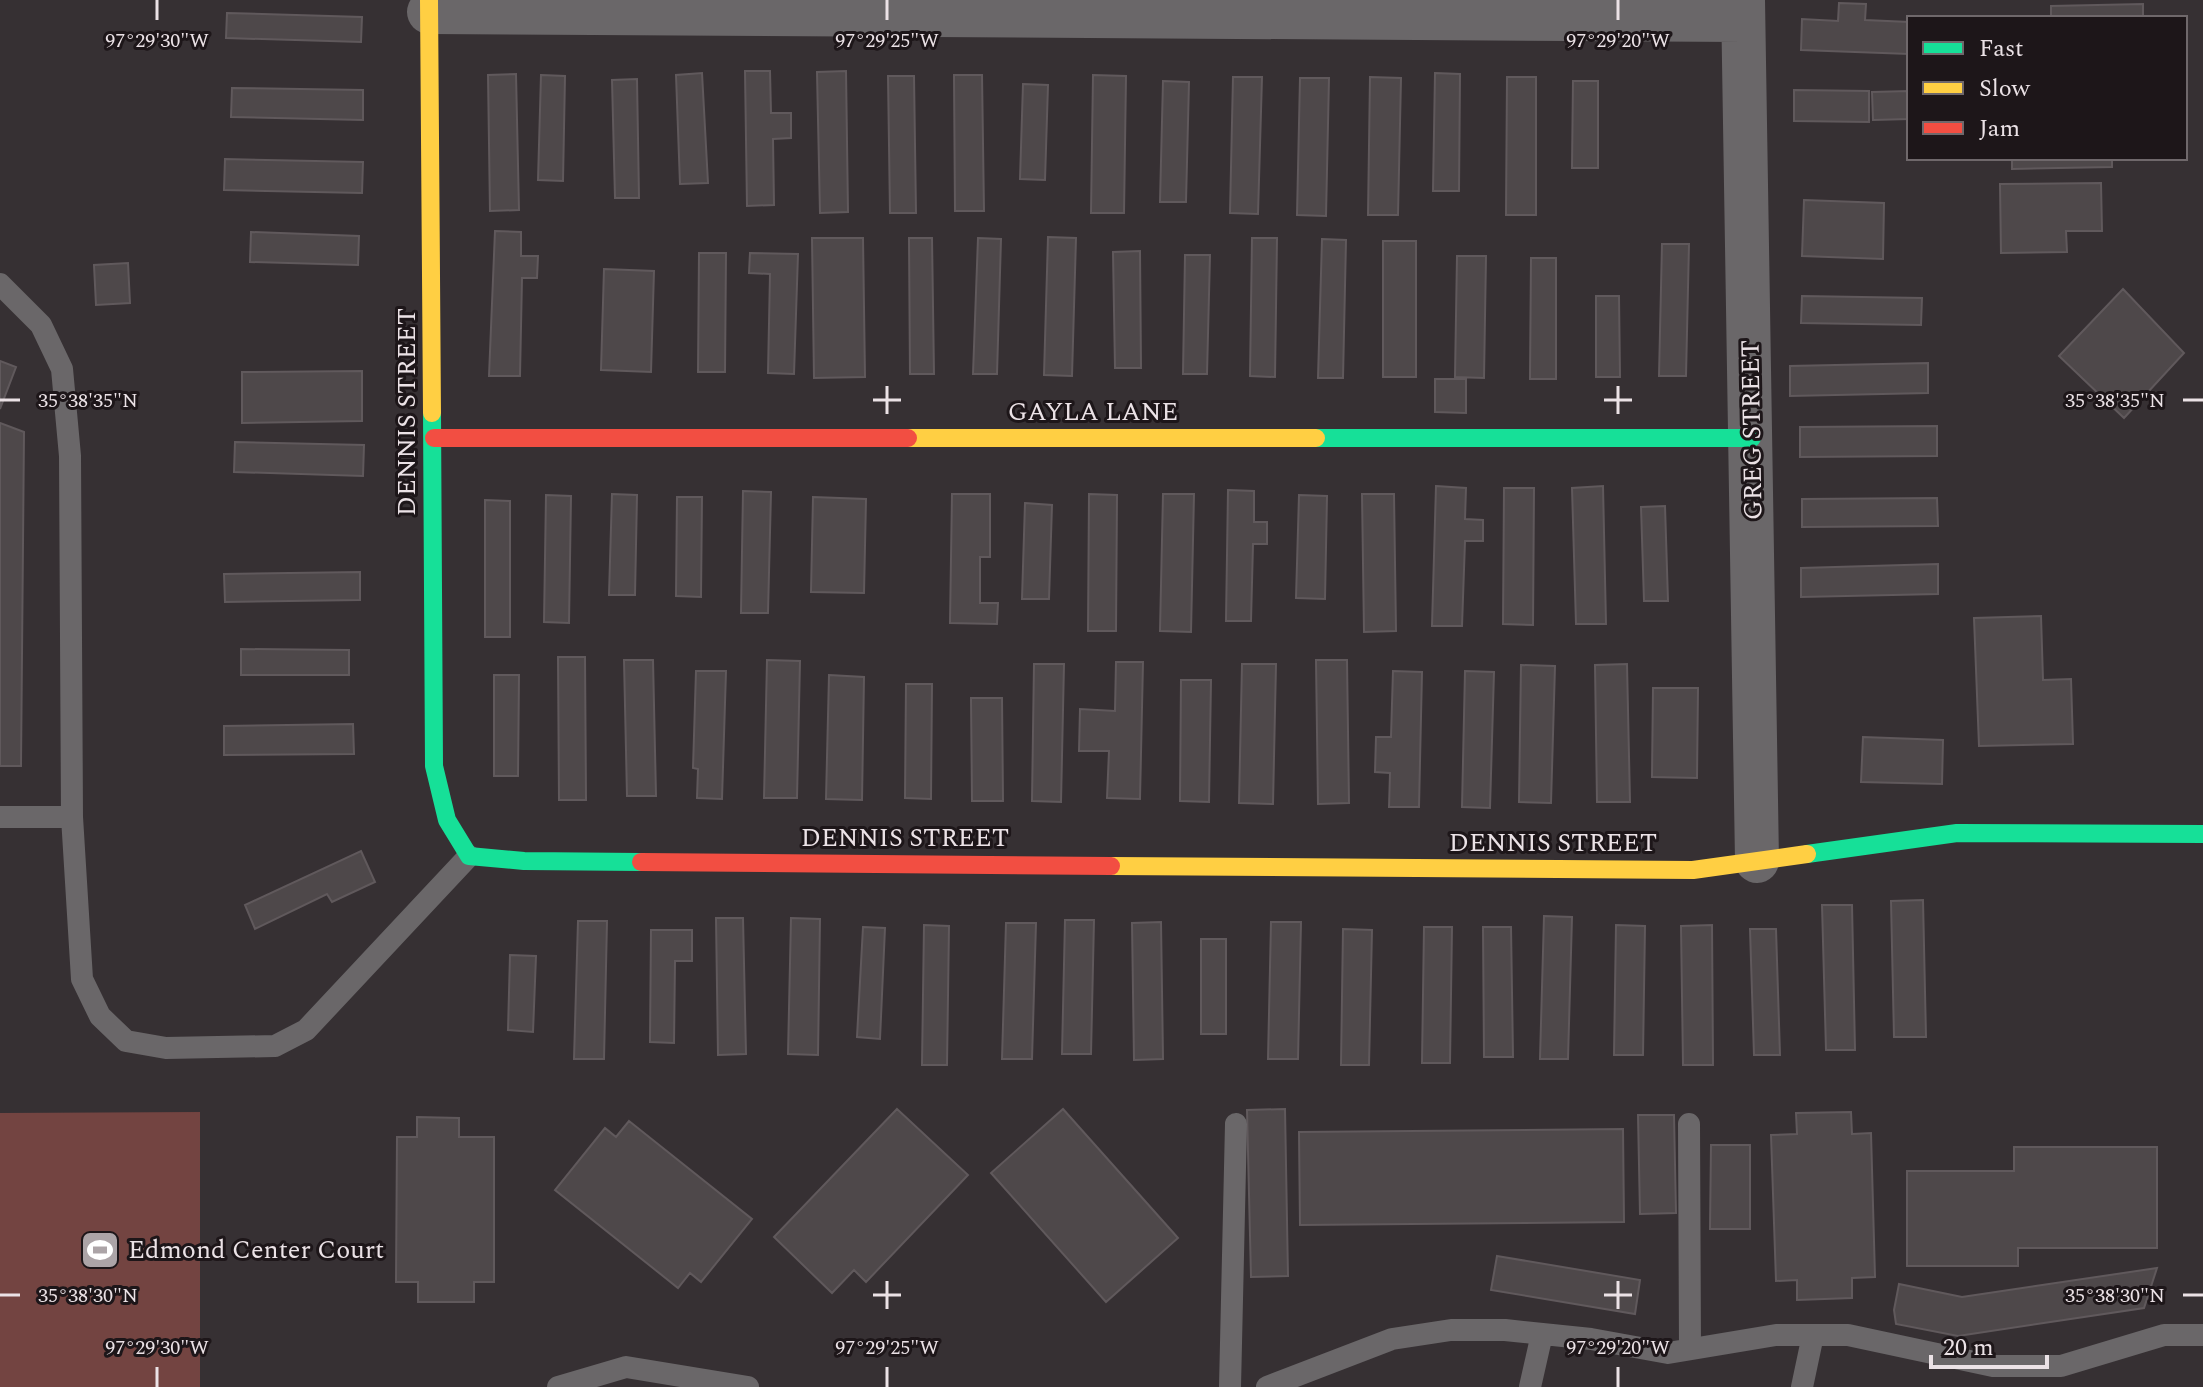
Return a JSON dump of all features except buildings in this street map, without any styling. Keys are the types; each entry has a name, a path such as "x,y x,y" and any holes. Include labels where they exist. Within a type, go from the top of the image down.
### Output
{"street":[{"path":"429,6 1743,10"},
{"name":"DENNIS STREET","path":"429,6 434,766 447,820 469,856 556,861 1693,870 1957,833 2203,834"},
{"name":"GREG STREET","path":"1743,10 1757,861"},
{"name":"GAYLA LANE","path":"434,438 1752,438"}],"lane":[{"path":"0,284 41,325 62,369 70,456 72,817 82,979 100,1016 126,1041 166,1048 275,1046 306,1030 469,856"},
{"path":"0,817 72,817"},
{"path":"1230,1387 1236,1124"},
{"path":"1689,1124 1690,1349"},
{"path":"1267,1387 1392,1339 1451,1330 1542,1334 1668,1353 1776,1335 1848,1335 1993,1366 2061,1366 2164,1335 2203,1335"},
{"path":"1530,1387 1542,1334"},
{"path":"1802,1387 1813,1335"},
{"path":"558,1387 626,1367 748,1387"}],"shaded area":[{"name":"Edmond Center Court","path":"200,1112 200,1387 0,1387 0,1113"}],"traffic: fast":[{"path":"432,413 434,766 447,820 469,856 524,861 641,862"},
{"path":"1316,438 1752,438"},
{"path":"1807,854 1957,833 2203,834"}],"traffic: slow":[{"path":"429,0 432,413"},
{"path":"908,438 1316,438"},
{"path":"1111,866 1693,870 1807,854"}],"traffic: jam":[{"path":"434,438 908,438"},
{"path":"641,862 1111,866"}],"place":[{"name":"Edmond Center Court","path":"100,1250"}]}
